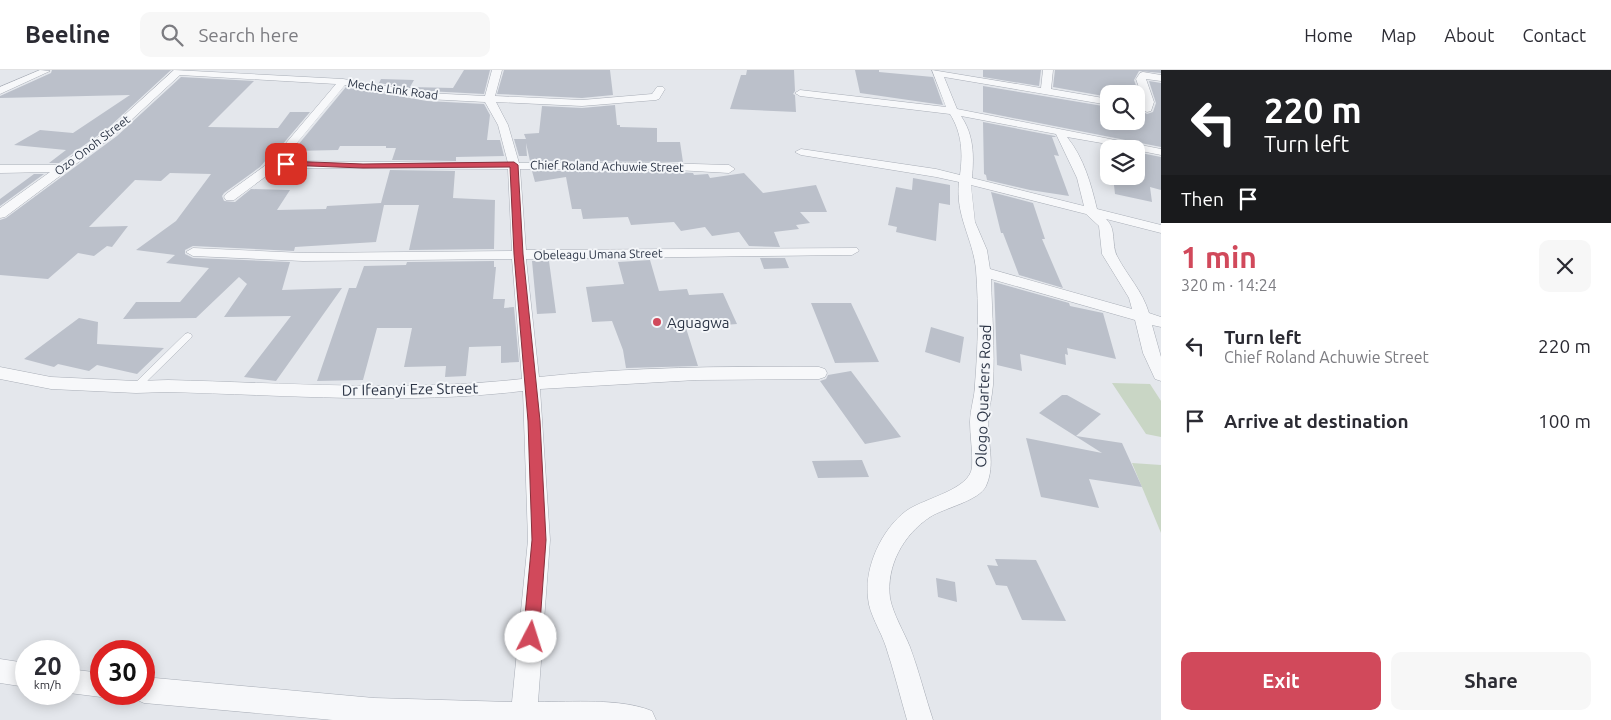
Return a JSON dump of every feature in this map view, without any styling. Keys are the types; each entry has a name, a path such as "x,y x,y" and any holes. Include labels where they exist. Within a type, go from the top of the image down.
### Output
{"street":[{"path":"497,70 489,98 503,124 514,165 518,254 529,385 534,421 539,540 524,715"},
{"path":"1046,91 1048,70"},
{"path":"0,91 45,71"},
{"name":"Meche Link Road","path":"178,71 343,82 427,96 603,102 656,96 660,90"},
{"name":"Ozo Onoh Street","path":"0,214 128,118 178,71"},
{"path":"937,71 1100,100"},
{"name":"Ologo Quarters Road","path":"920,720 898,648 879,599 879,578 882,564 889,546 912,518 931,506 962,494 977,484 982,468 979,420 984,386 985,320 983,272 980,250 968,222 964,180 967,173 967,145 958,116 953,111 937,71"},
{"path":"1142,73 1161,78"},
{"path":"230,197 274,164 290,142 343,82"},
{"path":"1145,92 1148,102 1145,105"},
{"path":"800,93 953,111 1161,152"},
{"path":"1145,109 1161,112"},
{"path":"1060,131 1083,178 1092,213 1105,225 1109,254 1137,298 1151,353 1161,375"},
{"path":"801,152 914,169 1161,229"},
{"name":"Chief Roland Achuwie Street","path":"274,164 363,166 659,166 729,169"},
{"path":"0,169 63,168"},
{"name":"Obeleagu Umana Street","path":"193,252 296,257 852,250"},
{"path":"983,272 1161,322"},
{"name":"Dr Ifeanyi Eze Street","path":"0,373 51,383 136,387 430,391 529,385 572,380 696,374 820,373"},
{"path":"0,671 15,673"},
{"path":"155,691 374,711 598,715 644,720"}],"lane":[{"path":"136,387 188,336"}],"green space":[{"path":"1112,383 1150,384 1161,401 1161,437 1146,434"},
{"path":"1132,463 1161,465 1161,533"}],"building":[{"path":"52,70 171,70 107,129 59,163 49,163 66,150 14,145 40,130 73,133 130,95 0,98 0,96 51,73"},
{"path":"464,70 490,70 484,94 427,91 379,83 381,79 414,80 410,87 453,88"},
{"path":"504,70 610,70 613,95 582,98 497,94"},
{"path":"747,70 794,70 795,91 793,94 795,95 796,112 730,109 741,75 746,75"},
{"path":"855,70 879,70 879,72 933,77 943,105 860,93"},
{"path":"983,70 1041,70 1039,86 983,77"},
{"path":"1055,70 1161,70 1161,73 1139,71 1134,80 1136,85 1100,85 1100,95 1053,87"},
{"path":"181,77 254,81 208,127 278,128 290,112 310,112 276,152 273,152 260,167 224,193 222,196 224,201 235,202 251,189 290,190 277,210 326,209 327,206 381,203 390,170 455,171 453,198 495,200 494,249 409,250 419,205 384,205 376,242 295,247 294,251 193,246 185,250 185,254 193,258 290,262 282,290 342,288 276,381 244,377 291,316 224,317 247,284 239,277 196,318 123,319 136,302 180,302 209,268 166,263 175,255 136,250 176,221 211,174 170,173 161,181 135,180 89,227 128,226 112,247 107,246 94,256 78,253 48,279 0,275 0,220 6,218 117,136"},
{"path":"1149,81 1161,83 1161,147 1145,144 1145,140 1125,140 983,112 983,86 1100,106 1100,130 1145,130 1145,113 1153,112 1156,103"},
{"path":"346,87 427,101 484,104 490,115 487,140 500,140 504,156 456,157 456,161 392,160 396,148 386,148 386,146 340,146 338,150 293,151"},
{"path":"615,105 617,125 620,125 620,127 657,128 657,142 680,142 683,162 530,161 526,143 527,156 519,156 514,139 526,139 524,134 539,133 542,106 582,108"},
{"path":"983,122 1055,136 1052,137 1059,156 1054,155 1069,196 1030,190 987,180 984,174"},
{"path":"1145,154 1161,157 1161,190 1150,187 1152,202 1115,194 1114,185 1145,185"},
{"path":"532,171 659,171 693,173 694,175 708,174 710,178 744,173 763,193 816,185 827,212 800,212 810,223 796,225 799,229 774,232 780,247 749,246 739,232 712,236 705,227 681,231 674,222 631,225 628,217 583,219 581,209 572,209 566,177 535,182"},
{"path":"34,174 44,174 0,206 0,199"},
{"path":"913,178 950,185 950,205 939,203 936,241 896,232 897,227 888,225 896,187 912,190"},
{"path":"991,192 1033,203 1045,239 1042,239 1063,288 1019,275 1003,233 1001,233"},
{"path":"760,258 785,258 789,268 764,269"},
{"path":"650,260 659,291 687,289 689,295 723,293 737,324 686,328 698,366 626,368 623,350 612,321 592,322 586,287 624,284 618,262"},
{"path":"494,261 494,267 496,267 493,299 505,299 504,308 514,307 519,362 501,363 501,346 469,347 466,376 445,377 446,366 404,367 412,328 377,328 363,380 317,381 349,288 356,288 364,266 406,265 407,262"},
{"path":"532,261 549,261 556,313 537,314"},
{"path":"994,282 1069,303 1070,306 1103,313 1116,359 1067,348 1068,355 1065,354 1066,365 1020,354 1022,371 997,365"},
{"path":"811,303 851,303 879,362 835,363"},
{"path":"79,318 98,322 97,344 164,348 137,374 97,365 89,371 58,364 54,367 24,359"},
{"path":"931,327 964,337 960,363 925,352"},
{"path":"851,371 901,437 865,444 820,381 826,379 828,375"},
{"path":"1062,395 1067,395 1101,414 1076,436 1122,443 1142,487 1089,479 1099,508 1041,497 1026,438 1102,453 1039,413"},
{"path":"862,460 869,477 818,478 812,461"},
{"path":"995,559 1036,560 1066,621 1022,620 1007,586 996,585 987,565 998,566"},
{"path":"936,578 955,582 957,602 938,597"}],"place":[{"name":"Aguagwa","path":"657,322"}],"route":[{"path":"286,164 363,166 514,165 518,254 529,385 534,421 539,540 531,637"}]}
